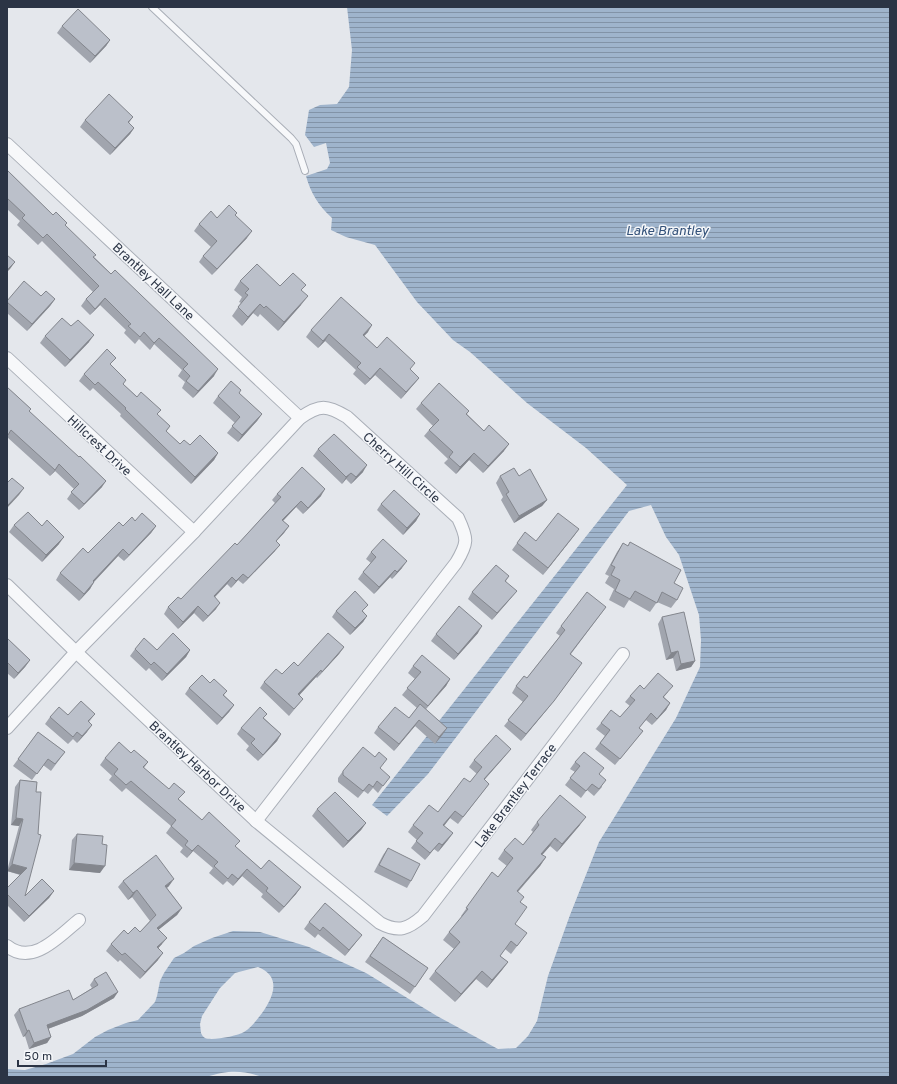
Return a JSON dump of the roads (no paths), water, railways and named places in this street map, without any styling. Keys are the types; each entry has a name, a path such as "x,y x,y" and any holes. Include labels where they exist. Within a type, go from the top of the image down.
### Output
{"street":[{"name":"Brantley Hall Lane","path":"7,144 300,418"},
{"name":"Hillcrest Drive","path":"7,358 194,532"},
{"name":"Cherry Hill Circle","path":"7,728 76,652 194,532 300,418 313,409 331,408 347,417 458,518 465,532 465,547 456,563 256,821"},
{"name":"Brantley Harbor Drive","path":"7,585 256,821 380,923 390,928 402,929"},
{"name":"Lake Brantley Terrace","path":"402,929 413,925 423,916 623,654"},
{"path":"7,946 23,953 33,952 48,946 79,920"}],"lane":[{"path":"152,7 291,138 296,144 305,171"}],"water":[{"name":"Lake Brantley","path":"347,7 890,7 890,1077 263,1077 241,1072 228,1072 206,1077 7,1077 7,1069 25,1070 73,1054 95,1037 108,1030 138,1020 155,1002 160,981 174,958 194,946 233,931 260,932 309,947 366,973 437,1016 498,1049 516,1048 528,1036 537,1021 548,976 599,842 676,718 700,667 701,640 699,615 679,555 666,537 651,505 629,511 428,774 387,816 372,805 627,485 586,448 527,403 470,352 453,340 417,302 375,245 346,237 331,230 332,218 316,199 306,176 327,169 330,163 326,143 314,147 305,135 309,110 320,105 337,104 349,87 352,50","holes":["258,967 266,971 271,977 273,990 264,1011 252,1025 241,1034 213,1039 205,1038 201,1033 200,1024 202,1016 220,988 235,973"]}]}
